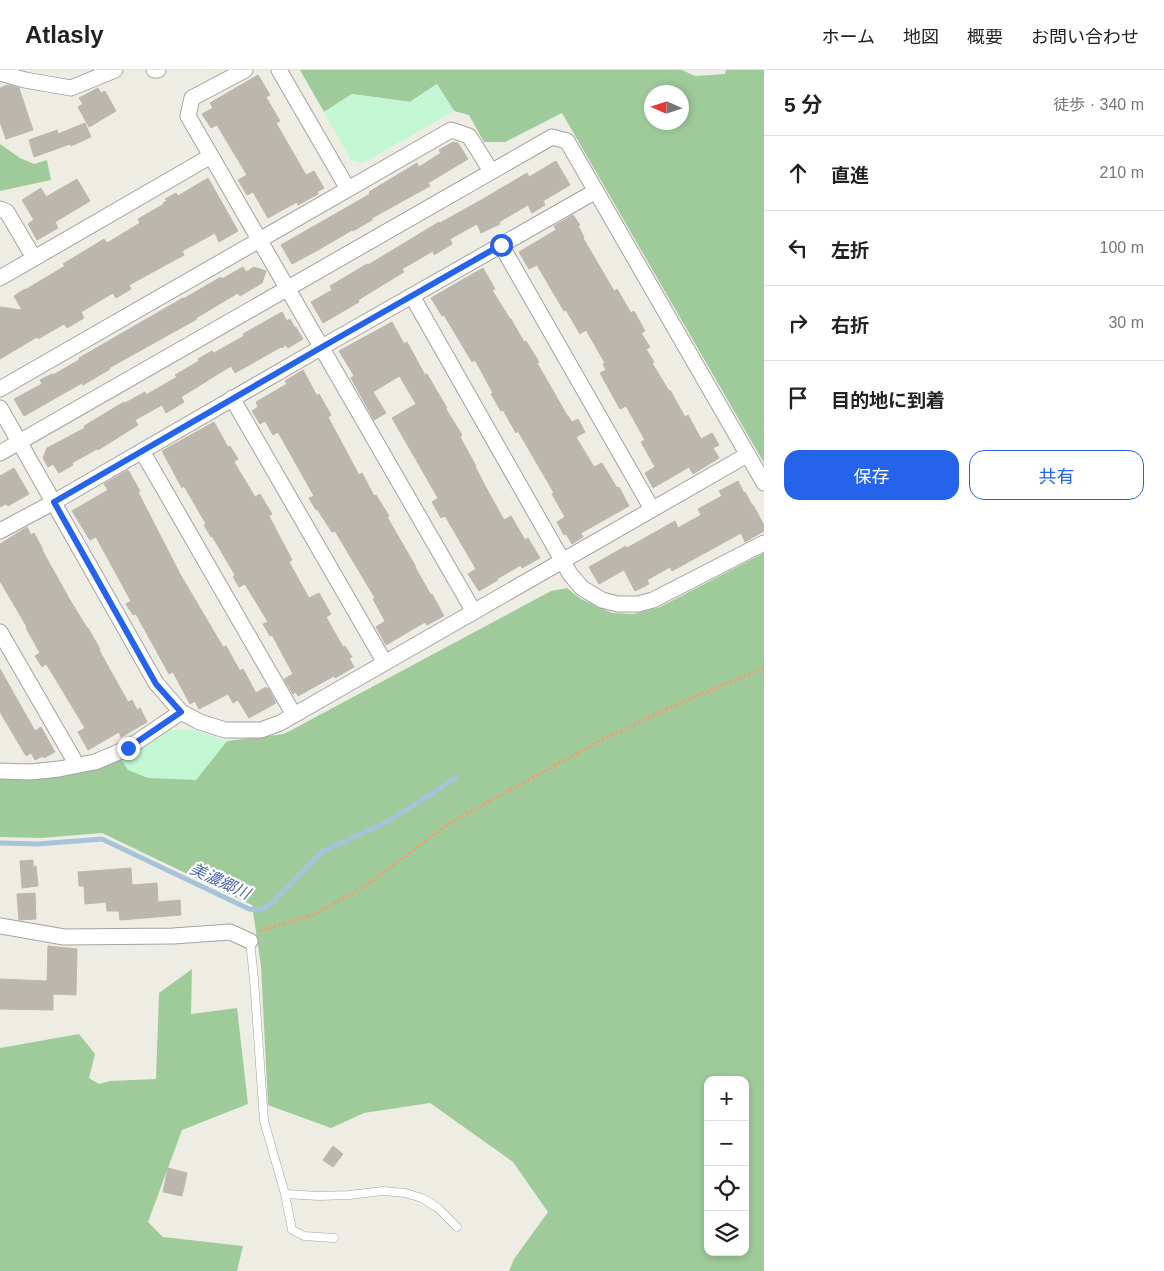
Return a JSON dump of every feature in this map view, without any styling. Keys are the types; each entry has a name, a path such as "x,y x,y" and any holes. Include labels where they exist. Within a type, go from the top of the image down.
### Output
{"street":[{"path":"0,73 25,80 71,88 116,70"},
{"path":"244,70 192,98 188,116 474,612"},
{"path":"280,70 348,189"},
{"path":"0,389 451,130 469,136 491,171"},
{"path":"0,453 552,137 567,141 764,483"},
{"path":"0,278 211,156"},
{"path":"0,532 596,191"},
{"path":"0,208 7,212 34,258"},
{"path":"501,245 652,510"},
{"path":"412,296 570,574 582,588 602,600 618,604 638,604 653,600 764,543"},
{"path":"232,398 385,663"},
{"path":"0,408 156,684 181,712 200,722 225,730 261,730 294,715 747,455"},
{"path":"142,451 294,715"},
{"path":"0,632 5,652 77,765"},
{"path":"0,771 30,772 59,769 94,762 128,748 181,712"},
{"path":"0,926 64,937 173,936 230,932 250,941"}],"lane":[{"path":"250,941 264,1121 285,1194 292,1230 304,1236 334,1238"},
{"path":"285,1194 318,1196 383,1191 405,1193 422,1198 438,1208 457,1227"}],"path":[{"path":"250,941 258,932 313,915 365,886 448,824 605,738 689,699 764,668"}],"green space":[{"path":"300,70 682,70 695,76 725,74 726,70 764,70 764,463 562,113 505,142 484,142 469,115 454,111 437,84 410,102 352,94 324,112"},
{"path":"437,84 454,111 363,163 351,160 324,112 352,94 410,102"},
{"path":"0,144 20,158 34,164 47,160 51,180 0,191"},
{"path":"764,553 764,1271 509,1271 514,1259 548,1212 513,1162 430,1103 364,1113 331,1128 268,1105 261,966 252,905 102,833 41,838 0,837 0,778 120,758 195,780 227,741 284,734 551,591 567,588 581,599 612,613 634,614 660,607"},
{"path":"167,730 194,730 227,741 196,780 148,778 128,770 120,758 149,743"},
{"path":"192,969 191,1014 237,1008 248,1104 182,1130 148,1222 163,1237 243,1246 237,1271 0,1271 0,1048 79,1034 95,1054 89,1078 99,1084 110,1081 156,1079 159,993"}],"building":[{"path":"258,75 270,95 266,97 280,121 276,123 306,175 314,171 324,188 317,192 318,194 298,205 297,202 268,218 253,192 247,195 238,180 247,175 217,125 211,128 202,114 213,108 210,103"},
{"path":"8,85 19,88 33,130 6,139 0,122 0,88"},
{"path":"98,88 101,93 105,91 116,111 89,127 78,107 83,104 79,98"},
{"path":"85,123 91,137 71,146 70,144 34,157 29,140 57,130 58,134"},
{"path":"453,142 458,143 468,159 428,183 430,186 292,264 281,245 370,194 369,192 417,163 419,167 441,153 439,150"},
{"path":"556,161 570,185 543,201 545,205 532,213 528,205 499,222 500,224 481,233 477,224 450,239 452,244 434,255 433,251 402,269 404,272 323,323 311,302 332,290 330,286 527,173 529,177"},
{"path":"208,178 238,231 219,242 215,233 182,251 184,255 129,285 131,289 116,298 113,293 81,312 84,318 67,328 64,324 38,339 37,337 0,359 0,307 22,310 14,296 65,266 63,264 104,239 107,243 140,223 138,219 164,204 167,201 165,199 176,193 178,196"},
{"path":"77,179 90,201 55,222 58,228 37,240 28,224 34,220 22,200 41,188 46,197"},
{"path":"573,215 580,225 578,226 583,238 614,291 617,289 631,313 634,311 645,331 641,333 650,347 646,349 654,362 652,363 685,417 688,415 701,439 712,433 719,445 713,448 719,458 693,474 689,467 653,488 645,473 655,467 641,442 645,440 626,406 620,409 600,373 606,370 603,364 605,363 586,330 580,334 566,310 564,311 537,265 529,269 519,252 556,230 554,226"},
{"path":"243,267 246,272 254,267 266,271 262,283 240,296 238,293 83,385 82,383 24,416 14,399 42,384 40,380 53,375 183,298"},
{"path":"483,268 495,289 492,290 524,342 526,341 539,362 537,363 568,417 572,422 578,419 585,432 576,437 594,467 602,463 617,488 619,487 629,506 581,533 583,537 572,544 566,534 564,535 557,522 565,517 552,494 554,493 518,431 516,433 503,410 501,411 475,360 472,362 444,315 442,316 431,298"},
{"path":"282,312 287,321 290,319 303,339 288,348 286,345 281,347 235,373 231,366 181,397 184,402 166,413 162,405 135,420 138,425 98,450 72,463 73,465 59,473 53,464 48,467 43,458 47,448 85,428 84,426 124,402 145,392 146,395 177,377 175,375 199,361 198,359 212,351 214,353"},
{"path":"392,322 404,344 407,342 425,375 427,374 447,408 462,435 460,437 504,520 511,516 525,540 528,538 540,558 522,568 521,565 479,591 468,574 476,569 445,516 441,518 432,502 438,498 392,418 416,404 399,376 373,392 386,413 374,420 351,378 354,376 353,374 339,351"},
{"path":"303,370 317,396 319,394 331,415 328,417 359,475 362,473 374,496 376,495 389,516 387,517 444,616 427,625 425,622 386,645 376,627 385,621 373,599 375,598 335,531 332,532 316,510 309,498 314,496 278,432 273,435 265,421 260,424 252,411 258,407 256,402 287,384 285,381"},
{"path":"214,422 228,447 230,446 238,459 234,462 255,497 260,494 272,514 269,516 292,560 289,562 309,598 319,593 331,614 326,617 343,647 345,646 352,657 349,658 354,667 298,696 296,692 293,694 284,679 293,674 272,635 270,636 263,624 268,622 245,584 239,587 233,577 235,575 204,525 206,524 184,486 182,488 162,451"},
{"path":"14,468 29,494 8,506 6,504 0,507 0,476"},
{"path":"128,470 180,574 223,647 226,646 240,671 243,669 256,693 266,687 268,688 276,703 249,718 238,700 233,703 228,694 199,709 195,701 190,704 173,672 169,674 136,614 133,615 126,604 131,601 96,537 90,540 72,511 108,490 104,484"},
{"path":"738,481 764,525 764,531 745,542 741,533 672,571 670,567 647,580 649,584 635,591 624,570 599,584 589,567 675,521 678,528 701,515 698,509 722,496 719,491"},
{"path":"27,527 31,535 34,533 128,702 132,700 137,710 140,708 147,722 121,737 119,732 88,750 78,732 85,728 46,664 42,667 35,656 40,653 0,581 0,544"},
{"path":"0,669 35,731 41,727 55,752 35,760 31,753 26,756 0,712"},
{"path":"33,860 33,867 36,866 38,886 22,888 20,861"},
{"path":"131,868 132,885 157,883 158,902 180,900 181,915 120,920 119,911 107,911 106,902 85,904 84,886 79,886 78,872"},
{"path":"35,893 36,919 19,920 17,894"},
{"path":"48,946 77,949 76,995 53,994 53,1010 0,1009 0,979 47,981"},
{"path":"333,1146 343,1154 333,1167 323,1160"},
{"path":"168,1168 187,1173 182,1196 163,1192"}],"waterway":[{"name":"美濃郷川","path":"0,843 38,844 102,839 249,909 260,910 272,903 323,851 387,822 456,778"}],"route":[{"path":"128,748 181,712 156,684 54,502 501,245"}]}
